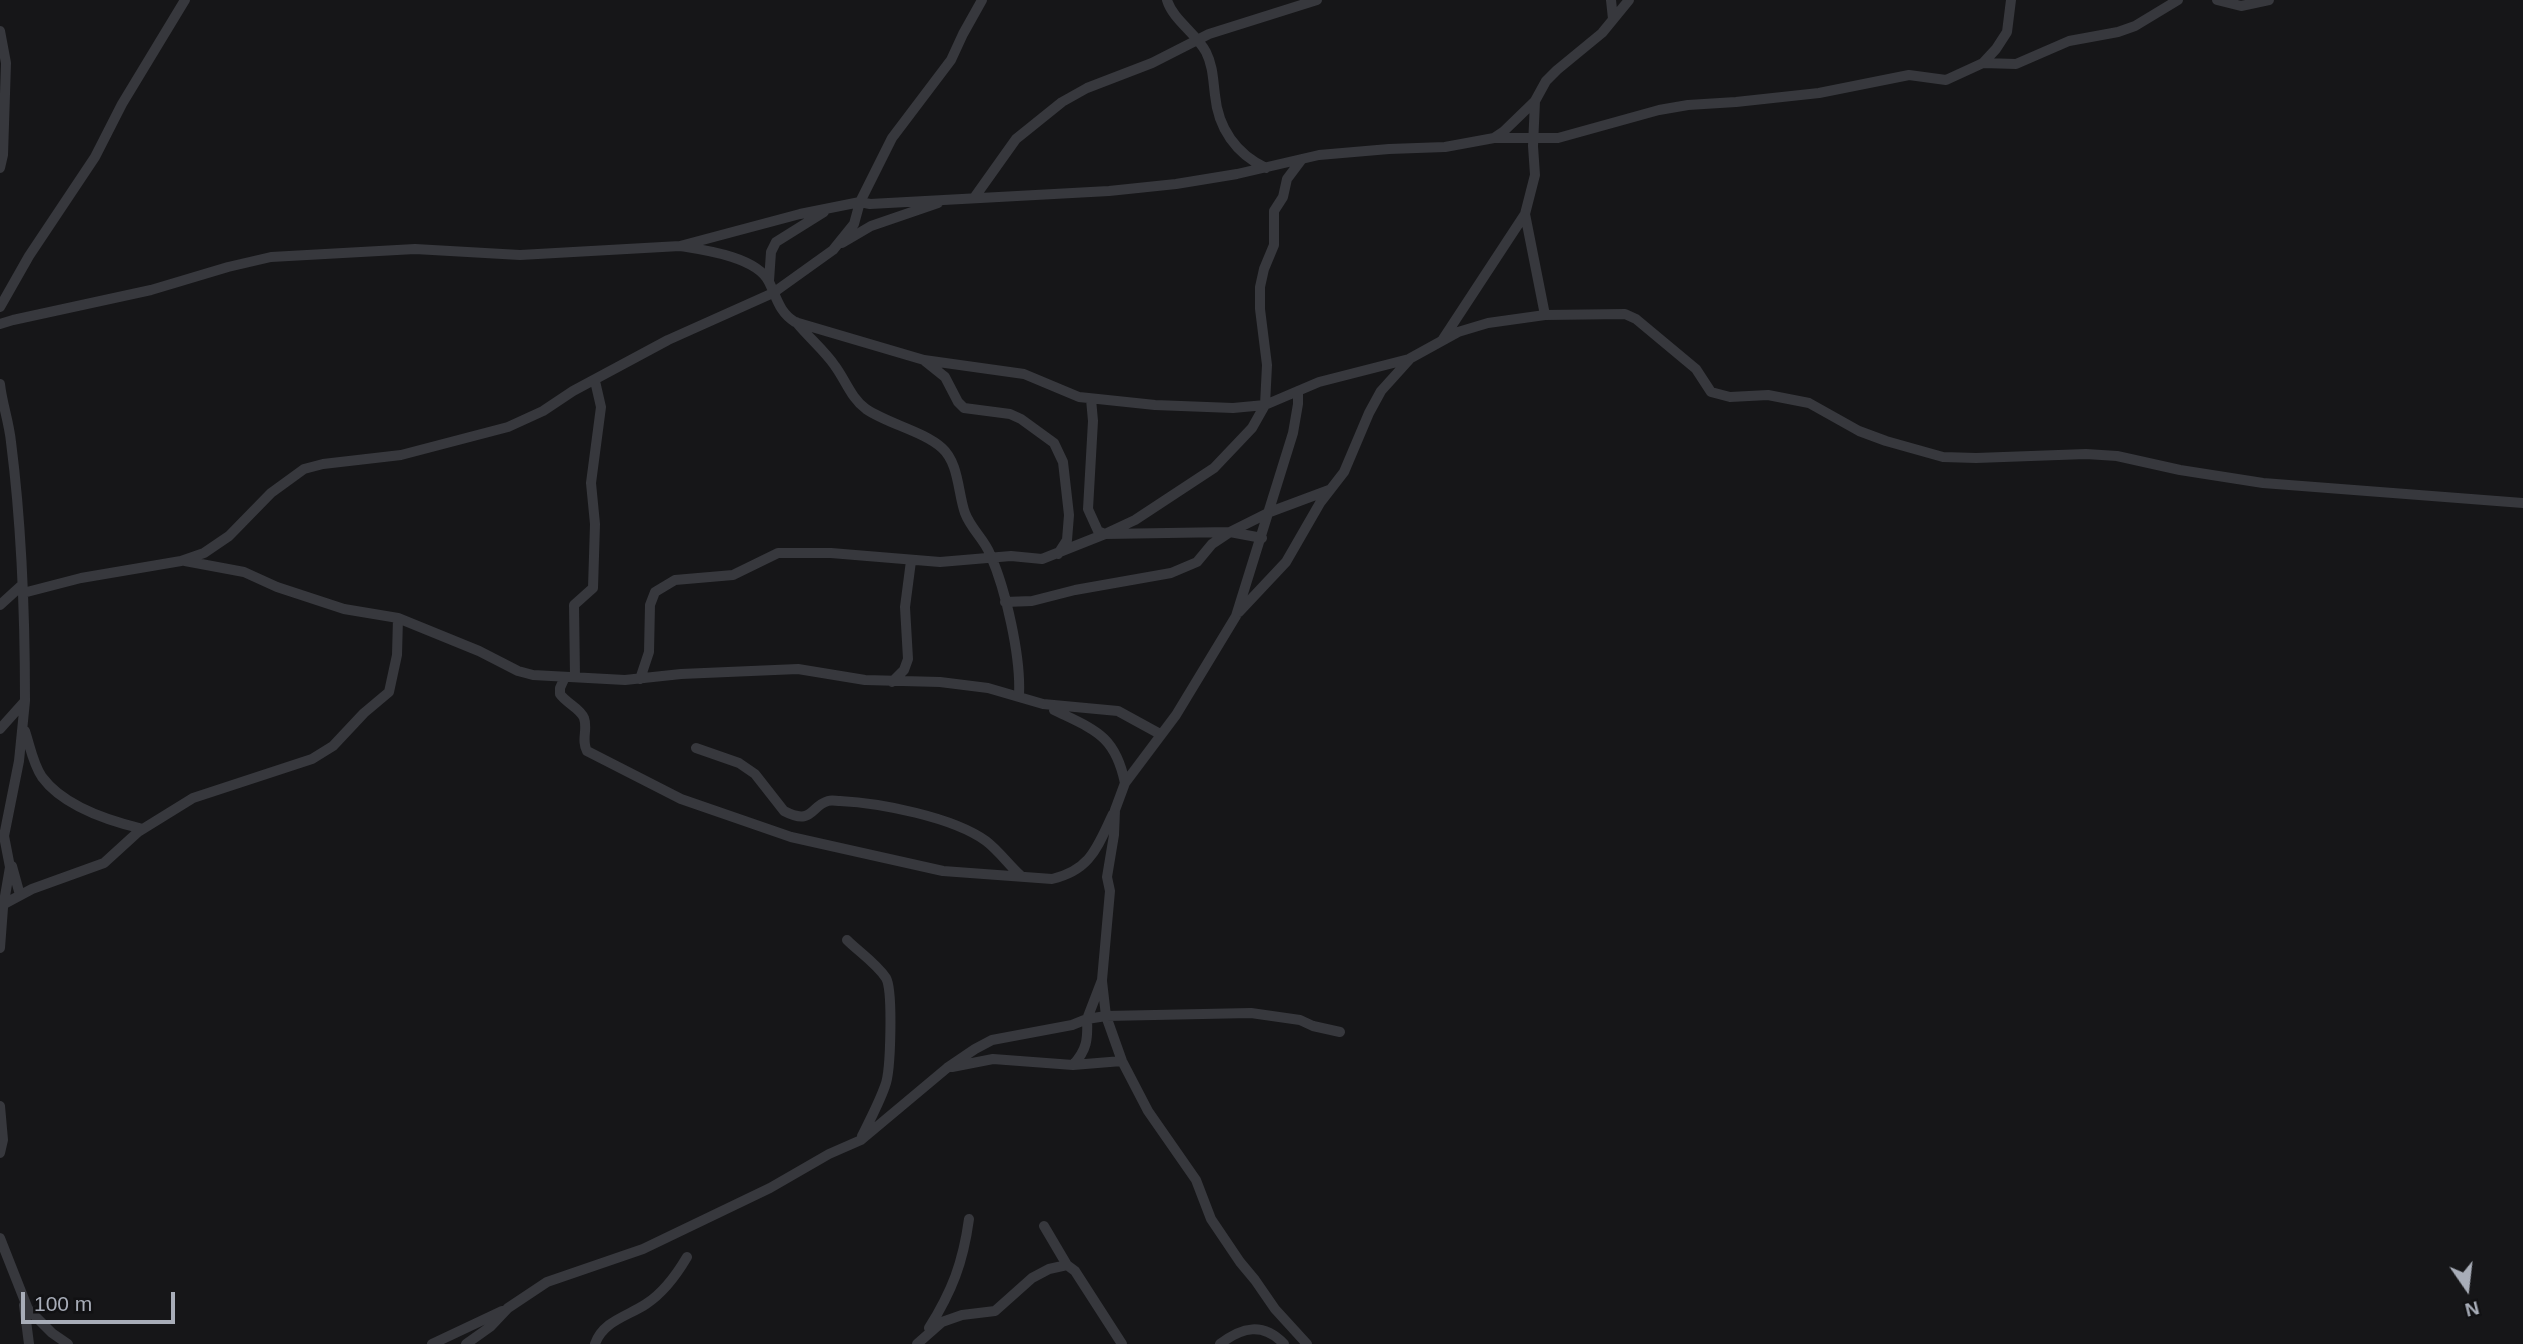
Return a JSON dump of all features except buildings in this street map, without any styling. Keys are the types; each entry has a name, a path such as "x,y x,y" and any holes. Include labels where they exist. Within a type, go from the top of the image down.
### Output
{"street":[{"path":"0,307 29,256 95,157 122,104 185,0"},
{"path":"836,247 854,224 860,202 892,138 951,60 962,34 982,0"},
{"path":"1167,0 1172,11 1198,39 1210,62 1222,126 1243,155 1266,168"},
{"path":"974,198 1016,139 1046,113 1087,88 1152,63 1198,39 1317,0"},
{"path":"1611,0 1613,19"},
{"path":"1494,138 1535,101 1546,81 1602,33 1629,0"},
{"path":"680,246 800,214 860,202 870,204 1109,191 1205,180 1302,159 1389,149 1446,147 1494,138 1558,138 1609,122 1688,105 1793,96 1909,75 1946,80 1983,63 1997,49 2007,32 2011,0"},
{"path":"1983,63 2016,64 2069,41 2118,32 2135,26 2178,0"},
{"path":"2217,0 2241,6 2269,0"},
{"path":"0,31 6,64 3,155 0,168"},
{"path":"1443,340 1525,214 1535,175 1535,101"},
{"path":"640,679 649,652 650,605 655,592 676,580 733,575 778,553 831,553 911,561 974,561 1017,556 1035,560 1057,554 1135,520 1214,468 1252,428 1265,405 1267,365 1260,287 1274,245 1274,211 1283,197 1287,178 1302,159"},
{"path":"0,605 23,589 181,561 215,547 271,493 304,469 323,464 401,455 508,427 543,411 573,391 687,330 773,293 836,247 871,226 949,199"},
{"path":"769,282 771,251 776,243 832,208"},
{"path":"1525,214 1545,315"},
{"path":"0,324 151,290 271,257 415,249 520,255 679,244 726,253 765,275 781,310 835,366 851,394 865,408 945,450 969,522 986,544 992,558 1005,602 1018,666 1019,695"},
{"path":"795,322 924,360 1024,374 1063,392 1091,399 1233,408 1265,405 1319,382 1409,359 1443,340 1488,323 1545,315 1625,314 1636,319 1696,369 1711,392 1730,397 1768,395 1809,403 1859,431 1943,457 2086,454 2117,456 2180,470 2263,482 2523,503"},
{"path":"595,381 601,407 592,483 595,512 593,588 574,605 570,677 559,688 560,694 583,716 583,744 587,751 681,799 791,837 943,871 1052,878 1076,870 1095,852 1125,783 1176,715 1236,616 1286,562 1328,490 1348,465 1381,391 1409,359"},
{"path":"924,360 945,377 964,408 1021,419 1054,443 1063,462 1069,515 1067,540 1057,554"},
{"path":"0,384 20,530 23,589 23,728 5,830 5,842 20,895"},
{"path":"1236,616 1293,433 1298,391"},
{"path":"1091,399 1093,421 1088,509 1094,526 1105,534 1230,532 1262,538"},
{"path":"1005,602 1032,601 1062,592 1171,573 1198,562 1212,544 1230,532 1270,512 1328,490"},
{"path":"181,561 244,572 277,587 344,609 398,618 479,651 518,671 533,675 617,680 681,674 798,669 865,680 965,684 1019,695 1043,704 1100,734 1116,752 1125,783"},
{"path":"892,682 904,670 908,659 905,607 911,561"},
{"path":"4,904 47,883 104,863 143,829 199,796 312,759 333,746 391,687 397,655 398,618"},
{"path":"0,729 25,701"},
{"path":"1043,704 1118,711 1160,734"},
{"path":"23,728 37,767 55,791 88,810 143,829"},
{"path":"696,748 739,763 755,774 784,811 790,814 807,815 828,801 840,801 924,815 951,823 986,841 1020,876"},
{"path":"1115,810 1107,877 1110,891 1102,980 1106,1016 1122,1061 1148,1111 1196,1180 1211,1219 1275,1309 1307,1344"},
{"path":"0,948 4,904 10,878 9,856"},
{"path":"847,940 876,965 886,977 890,990 890,1059 886,1084 860,1140"},
{"path":"1073,1065 1087,1045 1087,1019 1102,980"},
{"path":"432,1344 508,1308 547,1282 643,1249 771,1188 829,1154 860,1140 947,1068 992,1040 1072,1026 1087,1019 1106,1016 1251,1013 1300,1020 1340,1032"},
{"path":"947,1068 993,1059 1073,1065 1122,1061"},
{"path":"0,1106 3,1140 0,1153"},
{"path":"920,1340 946,1301 965,1252 969,1219"},
{"path":"1045,1226 1067,1265 1075,1271 1122,1344"},
{"path":"0,1238 23,1301 29,1344"},
{"path":"595,1344 598,1334 605,1327 649,1303 667,1285 687,1257"},
{"path":"920,1340 942,1322 962,1314 995,1311 1032,1279 1049,1269 1067,1265"},
{"path":"23,1301 38,1321 68,1344"},
{"path":"466,1344 490,1327 508,1308"},
{"path":"1220,1344 1236,1334 1261,1329 1271,1332 1284,1344"}]}
